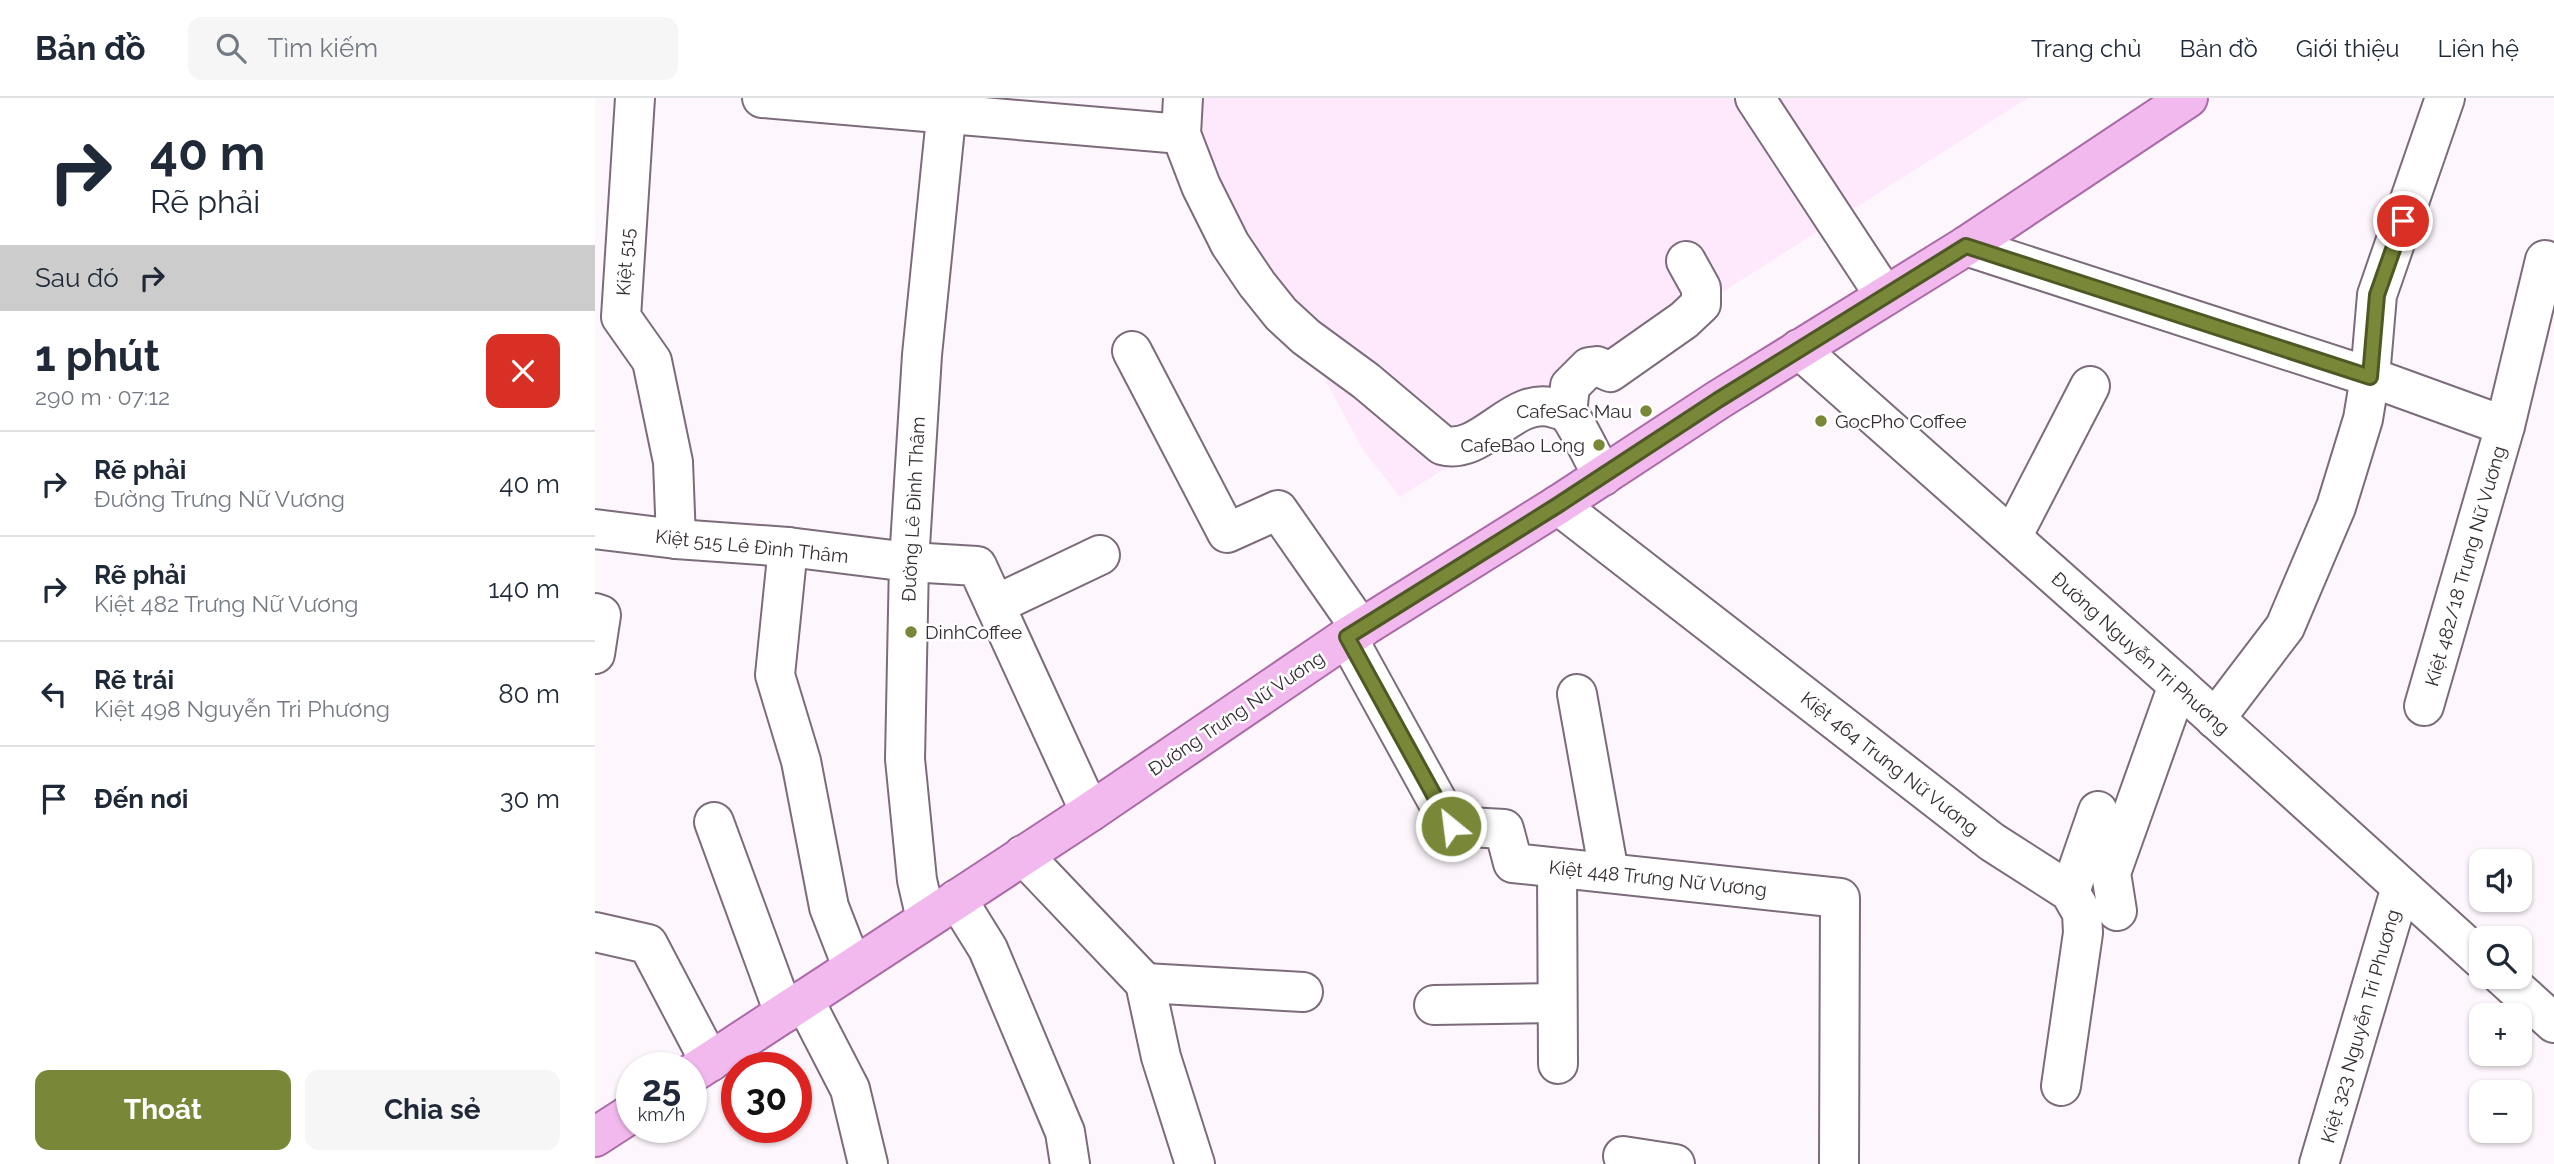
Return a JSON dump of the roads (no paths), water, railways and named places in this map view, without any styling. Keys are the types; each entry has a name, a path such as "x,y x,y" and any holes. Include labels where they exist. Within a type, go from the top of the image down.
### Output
{"main road":[{"name":"Đường Trưng Nữ Vương","path":"707,1063 1090,812 1354,633 1799,349 1966,246 2187,98"},
{"path":"595,1137 616,1123"}],"street":[{"name":"Kiệt 515","path":"635,98 621,317 652,361 673,462 676,539"},
{"path":"762,98 1182,116 1201,186 1230,244 1282,314 1306,337 1366,381 1442,445 1451,448 1465,445 1533,405 1550,406 1567,413"},
{"path":"1755,98 1885,296"},
{"path":"2215,719 2285,627 2336,507 2363,419 2370,377 2377,295 2445,98"},
{"name":"Đường Lê Đình Thâm","path":"926,919 917,880 905,759 909,562 922,355 947,105"},
{"path":"1966,246 2370,377 2505,426"},
{"name":"Kiệt 482/18 Trưng Nữ Vương","path":"2424,706 2505,426 2545,260"},
{"path":"1602,476 1567,413 1570,386 1589,367 1597,366 1610,372 1684,320 1701,304 1701,288 1686,261"},
{"name":"Đường Nguyễn Tri Phương","path":"1799,349 2178,685 2469,948"},
{"path":"1132,351 1227,533 1278,510 1354,633"},
{"path":"2012,537 2089,386"},
{"name":"Kiệt 464 Trưng Nữ Vương","path":"1558,505 1992,842 2070,892"},
{"name":"Kiệt 515 Lê Đình Thâm","path":"595,529 676,539 788,547 909,562 977,566 995,605"},
{"path":"788,547 775,676 801,761 829,907 852,966"},
{"path":"1090,812 995,605 1100,555"},
{"path":"595,613 601,615 595,654"},
{"name":"Kiệt 448 Trưng Nữ Vương","path":"1354,633 1451,826 1504,829 1513,863 1840,898 1839,1164"},
{"path":"2117,911 2111,873 2178,685"},
{"path":"1577,694 1609,873"},
{"path":"2061,1086 2083,933 2082,913 2070,892 2098,811"},
{"path":"714,822 794,1007 851,1088 868,1164"},
{"path":"1023,855 1145,984 1161,1057 1195,1164"},
{"path":"1557,868 1558,1064"},
{"name":"Kiệt 323 Nguyễn Tri Phương","path":"2319,1164 2401,887"},
{"path":"957,899 988,949 1065,1132 1070,1164"},
{"path":"595,932 648,944 693,1052"},
{"path":"1145,984 1303,992"},
{"path":"2516,989 2554,1023"},
{"path":"1434,1005 1557,1003"},
{"path":"1623,1156 1675,1164"}],"place":[{"name":"CafeSac Mau","path":"1646,411"},
{"name":"GocPho Coffee","path":"1821,421"},
{"name":"CafeBao Long","path":"1599,445"},
{"name":"DinhCoffee","path":"911,632"}]}
